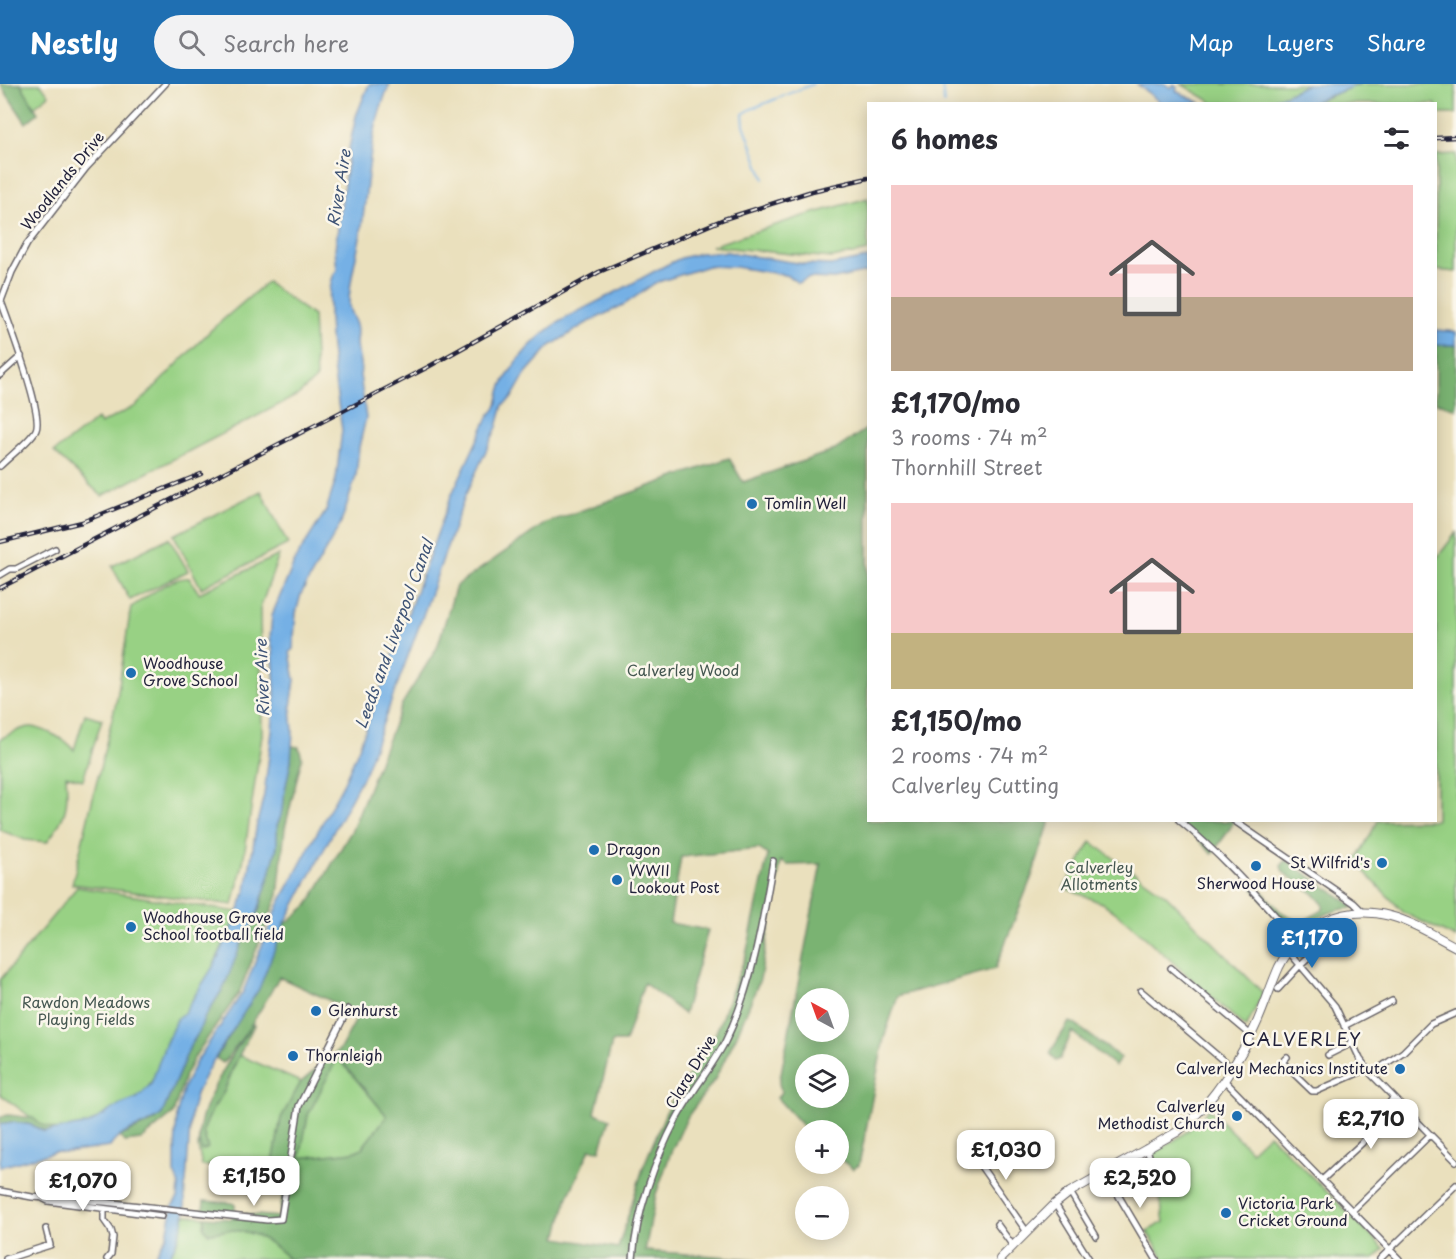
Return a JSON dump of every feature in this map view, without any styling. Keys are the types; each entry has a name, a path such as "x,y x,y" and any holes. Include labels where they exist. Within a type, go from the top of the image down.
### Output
{"main road":[{"path":"1000,1259 1070,1192 1190,1122 1232,1068 1251,1035 1280,967 1289,952 1315,927 1336,916 1363,912 1398,919 1456,947"}],"street":[{"name":"Woodlands Drive","path":"0,466 36,429 38,418 21,356 0,301 12,272 27,244 86,168 165,84"},
{"path":"0,375 21,356"},
{"path":"0,575 55,549"},
{"path":"1182,822 1195,832 1258,896 1298,941"},
{"path":"1236,822 1354,903 1363,912"},
{"name":"Clara Drive","path":"633,1259 634,1245 650,1181 676,1119 725,1042 749,978 773,861"},
{"path":"1278,989 1300,964 1332,936"},
{"path":"1289,952 1335,1006 1352,1043 1369,1071 1456,1161"},
{"path":"1171,968 1251,1035"},
{"path":"1141,991 1232,1068"},
{"path":"1344,1026 1392,1001"},
{"path":"0,1191 32,1197 281,1220 299,1106 348,1009"},
{"path":"1282,1062 1312,1091 1317,1091 1369,1071 1403,1052 1431,1024 1456,1013"},
{"path":"1328,1055 1352,1043"},
{"path":"1277,1067 1287,1057"},
{"path":"1224,1080 1399,1259"},
{"path":"1322,1180 1362,1143 1393,1098"},
{"path":"1352,1211 1430,1135"},
{"path":"966,1145 1027,1232"},
{"path":"1147,1148 1156,1184"},
{"path":"1104,1172 1156,1259"},
{"path":"41,1197 54,1188 85,1185"},
{"path":"1380,1259 1456,1185"},
{"path":"1070,1192 1096,1236"},
{"path":"41,1197 48,1202 162,1216"},
{"path":"1055,1204 1089,1259"},
{"path":"104,1209 104,1220 113,1237 111,1254 107,1259"},
{"path":"996,1224 1013,1246"},
{"path":"6,1259 50,1245 46,1229"}],"green space":[{"path":"0,84 21,84 38,113 26,123"},
{"path":"16,84 41,84 49,95 34,107"},
{"path":"1181,84 1307,84 1267,102 1211,102"},
{"path":"1360,84 1456,84 1456,114 1437,114 1437,102 1315,102"},
{"path":"1456,154 1456,272 1437,270 1437,155"},
{"path":"867,198 867,251 832,258 711,246"},
{"path":"267,282 313,316 316,379 298,395 102,496 54,452 97,419 100,424 136,406 211,330"},
{"path":"1437,345 1456,345 1456,409 1437,402"},
{"name":"Calverley Wood","path":"867,429 867,822 1050,822 1032,876 995,969 898,996 884,1038 859,1165 853,1169 849,1166 849,1120 797,1120 777,1098 782,1092 779,1084 795,1000 795,1042 849,1042 849,988 797,988 821,864 787,865 781,861 760,979 737,1035 715,1079 688,1116 671,1152 656,1194 645,1251 757,1259 576,1259 548,1256 547,1259 289,1259 270,1243 247,1232 231,1230 208,1233 204,1228 205,1217 232,1219 234,1213 203,1210 204,1201 233,1203 235,1213 279,1217 285,1164 273,1164 281,1118 301,1082 340,1049 359,1014 279,977 253,1022 231,1053 223,1063 216,1058 232,1032 284,925 308,905 352,830 402,704 437,648 456,586 546,523 729,458 743,482 835,450","holes":["759,849 768,855 746,955 715,1035 669,1105 644,1165 618,1248 557,1238 567,1199 590,1149 600,1150 610,1119 595,1113 612,1042 625,1042 644,983 684,1014 708,930 670,923 681,857","338,1057 387,1116 362,1148 354,1152 300,1158 308,1115"]},
{"path":"261,491 288,544 201,588 174,535"},
{"name":"St Wilfrid's","path":"1456,533 1456,938 1404,913 1355,862 1377,822 1437,822 1437,558"},
{"path":"169,538 188,571 130,600 112,566"},
{"path":"279,555 260,609 262,735 243,863 233,905 72,884 117,698 131,607 175,580 189,578 199,593"},
{"path":"85,714 102,719 83,780 66,775 65,812 47,842 25,840 0,830 0,739 20,729 32,727 67,742 74,750"},
{"path":"291,746 299,747 302,758 285,828 278,895 239,993 197,1053 185,1075 173,1114 141,1140 125,1142 119,1137 154,1121 162,1114 190,1046 224,987 231,964 260,908 277,846 277,825 284,803 291,761"},
{"path":"1176,822 1233,822 1212,854 1193,834"},
{"name":"Calverley Allotments","path":"1091,842 1166,895 1263,993 1246,1028 1127,921 1104,904 1064,888"},
{"path":"1286,860 1352,905 1352,908 1321,916 1296,936 1248,883 1252,880 1280,911 1300,923 1323,910 1323,904 1314,894 1283,872 1281,866"},
{"name":"Rawdon Meadows Playing Fields","path":"77,887 238,912 213,967 184,1013 177,1019 155,1075 146,1091 89,1124 56,1130 40,1124 0,1094 0,980"},
{"path":"1346,918 1300,959 1300,950 1315,934"},
{"path":"1069,1022 1121,1058 1115,1066 1072,1032 1060,1059 1056,1061 1050,1053"},
{"path":"252,1024 254,1025 224,1092 212,1110 203,1131 208,1148 202,1151 199,1138 207,1104 225,1067"},
{"path":"239,1055 301,1082 281,1118 273,1164 249,1169 248,1179 239,1176 238,1167 211,1164 211,1166 202,1166 198,1147 200,1126 200,1146 203,1131 212,1110 224,1092"},
{"path":"337,1057 387,1116 362,1148 354,1152 299,1158 308,1115"},
{"path":"1209,1109 1251,1151 1269,1134 1384,1249 1374,1259 1164,1259 1147,1231 1164,1222 1153,1154 1183,1134"},
{"path":"8,1115 33,1118 40,1124 56,1130 46,1131 21,1123 0,1124 0,1117"},
{"path":"211,1163 233,1164 238,1167 237,1185 231,1188 213,1183"},
{"path":"185,1215 205,1217 204,1228 208,1233 231,1230 255,1235 270,1243 289,1259 173,1259 170,1256"}],"water":[{"name":"River Aire","path":"369,84 390,84 373,138 361,232 349,295 350,310 357,327 356,344 366,418 359,447 356,476 341,523 301,594 296,613 293,649 290,652 295,680 291,707 293,731 291,761 281,816 277,825 277,846 255,920 241,944 224,987 190,1046 162,1114 127,1132 110,1147 64,1153 55,1152 0,1167 0,1124 12,1122 32,1125 44,1132 89,1124 119,1105 137,1098 151,1084 177,1019 184,1013 213,967 232,929 246,890 264,795 272,731 275,693 273,651 270,638 272,615 296,558 326,511 336,479 342,430 331,346 329,299 332,281 337,270 335,249 349,148 356,116"},
{"path":"1137,84 1165,84 1171,88 1174,84 1177,87 1176,91 1199,102 1160,102"},
{"path":"1307,84 1360,84 1313,102 1265,102"},
{"path":"727,252 804,264 831,265 867,258 867,272 834,279 808,278 798,283 780,274 735,267 708,266 655,283 625,304 585,324 550,346 526,373 511,399 503,405 497,427 465,496 365,772 284,925 259,989 208,1069 196,1094 191,1113 183,1223 168,1259 153,1259 167,1235 173,1205 178,1198 179,1185 175,1175 177,1113 184,1086 196,1062 243,992 278,906 344,782 358,750 451,496 489,415 496,407 505,381 517,361 549,329 664,266 700,253"},
{"path":"1437,330 1456,332 1456,345 1437,345"}],"waterway":[{"path":"764,179 744,125 743,114 813,84"},
{"path":"942,84 944,102"}],"railway":[{"path":"1437,138 1456,137"},
{"path":"0,588 428,367 599,272 724,219 812,191 867,178"},
{"path":"0,542 82,522 201,474"}],"place":[{"name":"Tomlin Well","path":"752,504"},
{"name":"Woodhouse Grove School","path":"131,673"},
{"name":"Dragon","path":"594,850"},
{"name":"St Wilfrid's","path":"1382,863"},
{"name":"Sherwood House","path":"1256,866"},
{"name":"WWII Lookout Post","path":"617,880"},
{"name":"Woodhouse Grove School football field","path":"131,927"},
{"name":"Glenhurst","path":"316,1011"},
{"name":"Thornleigh","path":"293,1056"},
{"name":"Calverley Mechanics Institute","path":"1400,1069"},
{"name":"Calverley Methodist Church","path":"1237,1116"},
{"name":"Victoria Park Cricket Ground","path":"1226,1213"}],"district":[{"name":"CALVERLEY","path":"1302,1040"}],"water label":[{"name":"Leeds and Liverpool Canal","path":"394,634"}]}
